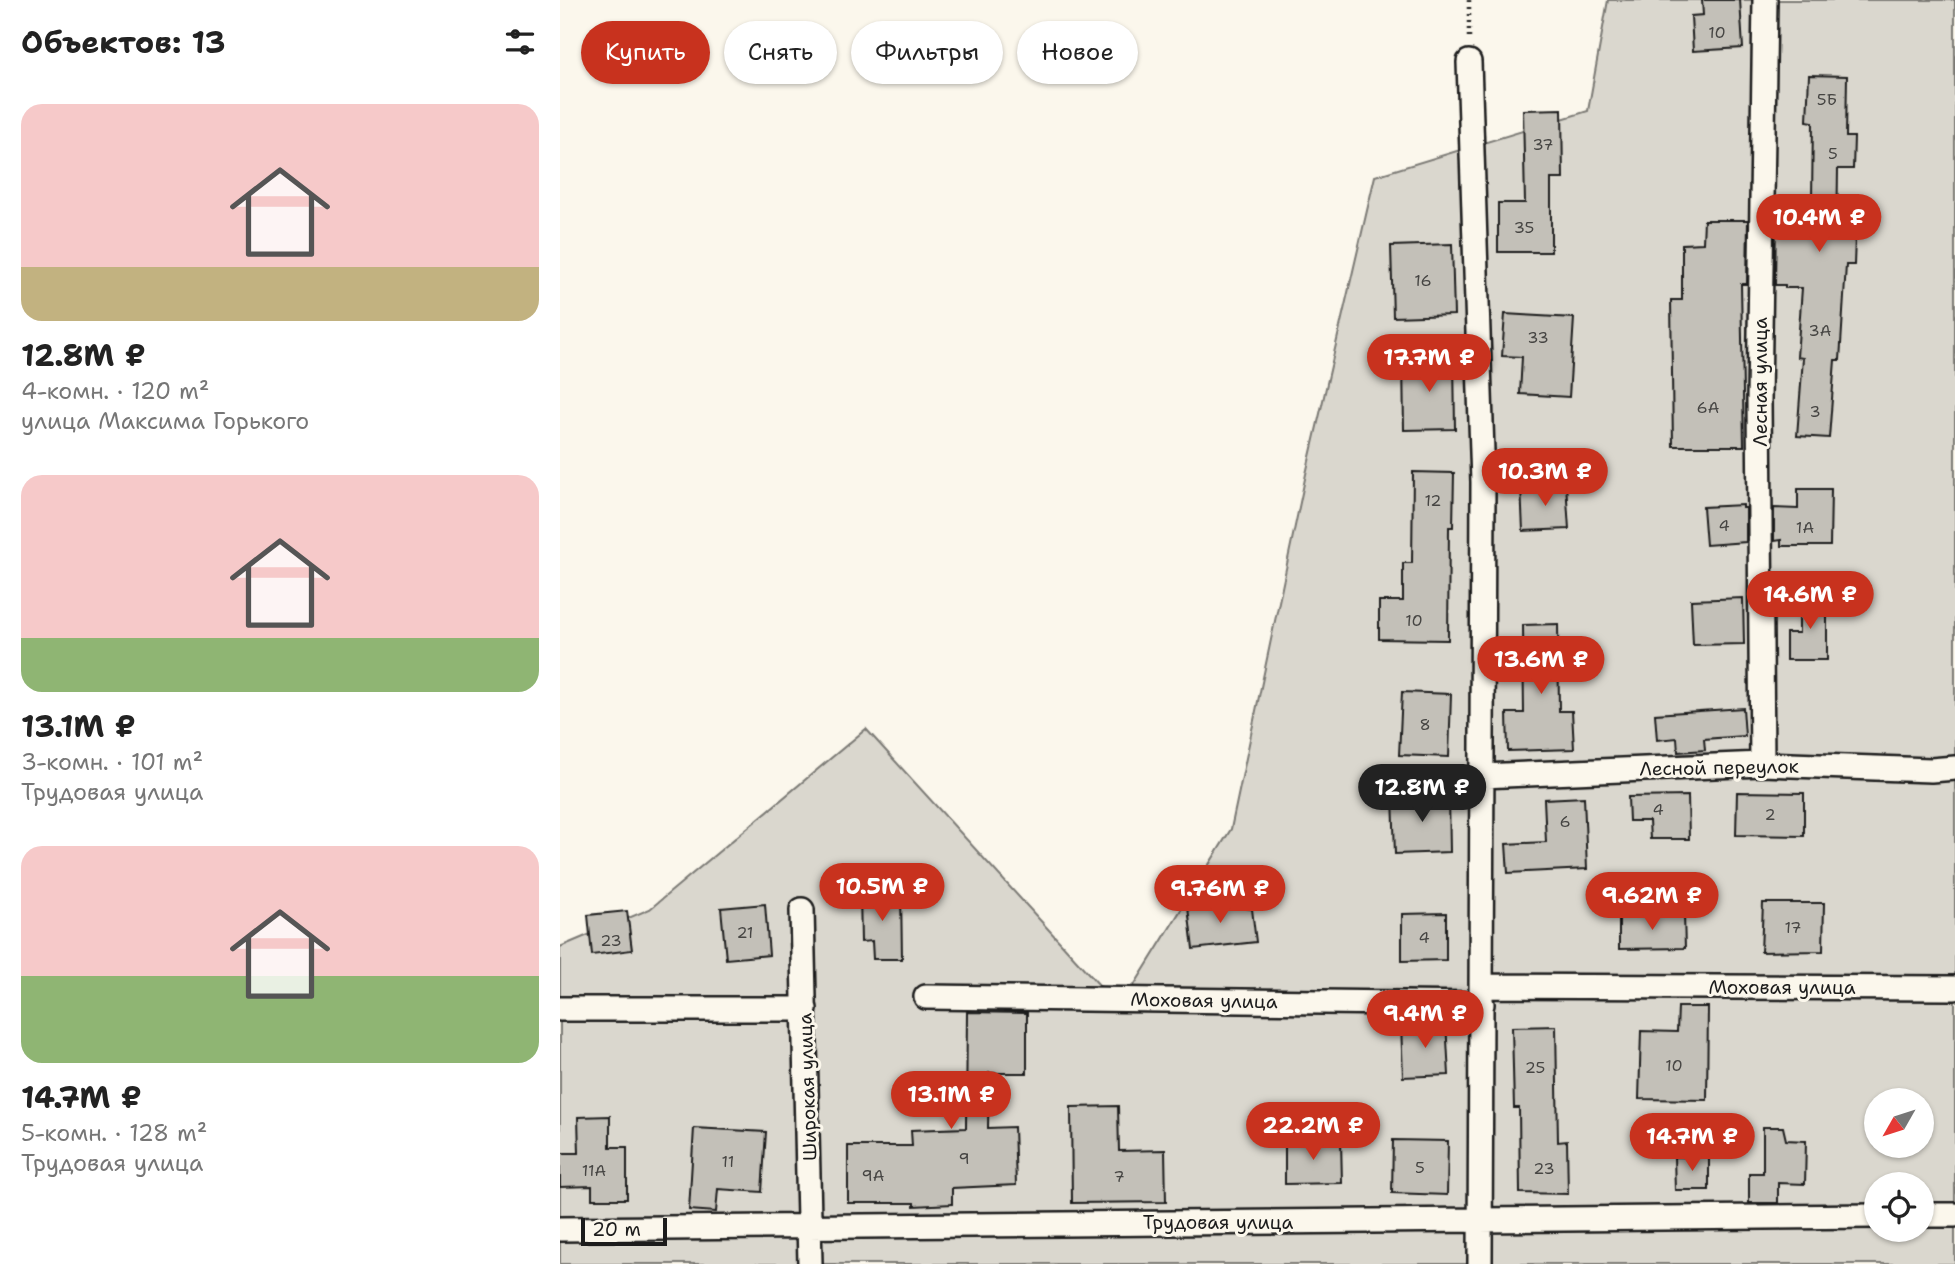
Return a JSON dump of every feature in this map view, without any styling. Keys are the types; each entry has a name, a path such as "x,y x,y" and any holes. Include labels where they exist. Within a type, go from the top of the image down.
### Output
{"street":[{"name":"Лесная улица","path":"1762,764 1759,400 1765,0"},
{"path":"1469,62 1483,482 1480,1264"},
{"name":"Лесной переулок","path":"1482,776 1762,764 1931,770 1955,768"},
{"name":"Широкая улица","path":"802,910 810,1264"},
{"name":"Моховая улица","path":"926,996 1482,995 1955,988"},
{"path":"560,1009 804,1009"},
{"path":"1934,1215 1955,1215"},
{"name":"Трудовая улица","path":"560,1229 1864,1216"}],"path":[{"path":"1469,0 1469,62"}],"shaded area":[{"path":"1608,0 1955,0 1955,1264 560,1264 560,947 650,909 866,729 1120,1008 1231,829 1306,474 1375,176 1588,111"}],"building":[{"path":"1702,0 1740,0 1743,48 1693,51 1691,16 1703,15"},
{"path":"1809,75 1847,76 1846,137 1854,137 1853,169 1838,169 1837,237 1855,237 1854,265 1846,265 1840,360 1835,360 1829,438 1797,436 1803,358 1797,357 1802,288 1775,285 1776,221 1786,221 1786,198 1812,199 1813,122 1807,121"},
{"path":"1562,109 1563,179 1551,179 1551,252 1498,252 1498,203 1525,203 1523,110"},
{"path":"1704,220 1748,220 1747,284 1741,284 1744,446 1673,446 1671,300 1682,300 1682,244 1703,243"},
{"path":"1452,244 1454,315 1393,317 1391,246"},
{"path":"1505,314 1574,318 1569,397 1520,394 1522,357 1502,356"},
{"path":"1454,358 1455,429 1404,430 1403,359"},
{"path":"1413,472 1454,473 1453,527 1449,527 1448,640 1379,639 1379,601 1403,601 1403,563 1412,563"},
{"path":"1566,484 1569,529 1523,531 1521,486"},
{"path":"1798,489 1831,489 1830,546 1781,546 1781,540 1774,541 1774,508 1798,509"},
{"path":"1743,505 1743,508 1746,508 1746,542 1706,545 1703,507"},
{"path":"1799,595 1827,595 1827,660 1786,660 1786,633 1799,633"},
{"path":"1743,598 1744,644 1693,645 1691,600"},
{"path":"1558,624 1559,711 1572,711 1574,749 1508,751 1507,713 1524,713 1523,625"},
{"path":"1402,692 1451,694 1449,757 1399,755"},
{"path":"1743,708 1745,736 1704,739 1705,750 1678,752 1677,738 1657,740 1655,714"},
{"path":"1737,792 1804,793 1804,836 1736,835"},
{"path":"1449,795 1450,852 1395,854 1393,796"},
{"path":"1688,796 1689,839 1650,839 1649,821 1629,821 1628,797"},
{"path":"1584,797 1587,869 1508,873 1506,844 1546,842 1544,799"},
{"path":"901,891 902,959 873,959 872,941 861,942 860,892"},
{"path":"1187,899 1252,909 1256,942 1193,949"},
{"path":"1763,903 1824,903 1823,951 1761,952"},
{"path":"765,904 769,955 726,959 721,908"},
{"path":"627,911 632,950 592,955 588,915"},
{"path":"1446,913 1446,960 1402,961 1402,914"},
{"path":"1684,915 1685,948 1619,949 1619,916"},
{"path":"1678,1007 1708,1007 1707,1100 1639,1099 1641,1031 1677,1032"},
{"path":"967,1012 1027,1013 1027,1073 989,1073 988,1128 1014,1127 1016,1185 952,1188 952,1204 914,1206 914,1203 848,1203 848,1146 912,1146 911,1130 966,1128"},
{"path":"1446,1022 1449,1075 1403,1077 1401,1024"},
{"path":"1556,1026 1558,1142 1567,1141 1568,1194 1520,1193 1519,1108 1514,1108 1512,1027"},
{"path":"1118,1106 1119,1151 1165,1150 1166,1202 1072,1203 1071,1107"},
{"path":"610,1116 610,1147 627,1147 627,1199 592,1199 592,1186 560,1187 560,1153 579,1153 578,1117"},
{"path":"1763,1127 1783,1127 1786,1140 1806,1141 1805,1184 1778,1183 1778,1203 1749,1203 1749,1173 1763,1173"},
{"path":"694,1128 766,1132 762,1192 718,1189 716,1212 689,1210"},
{"path":"1285,1139 1341,1140 1342,1183 1285,1184"},
{"path":"1393,1140 1448,1141 1447,1195 1392,1193"},
{"path":"1674,1157 1709,1157 1709,1190 1675,1190"}]}
